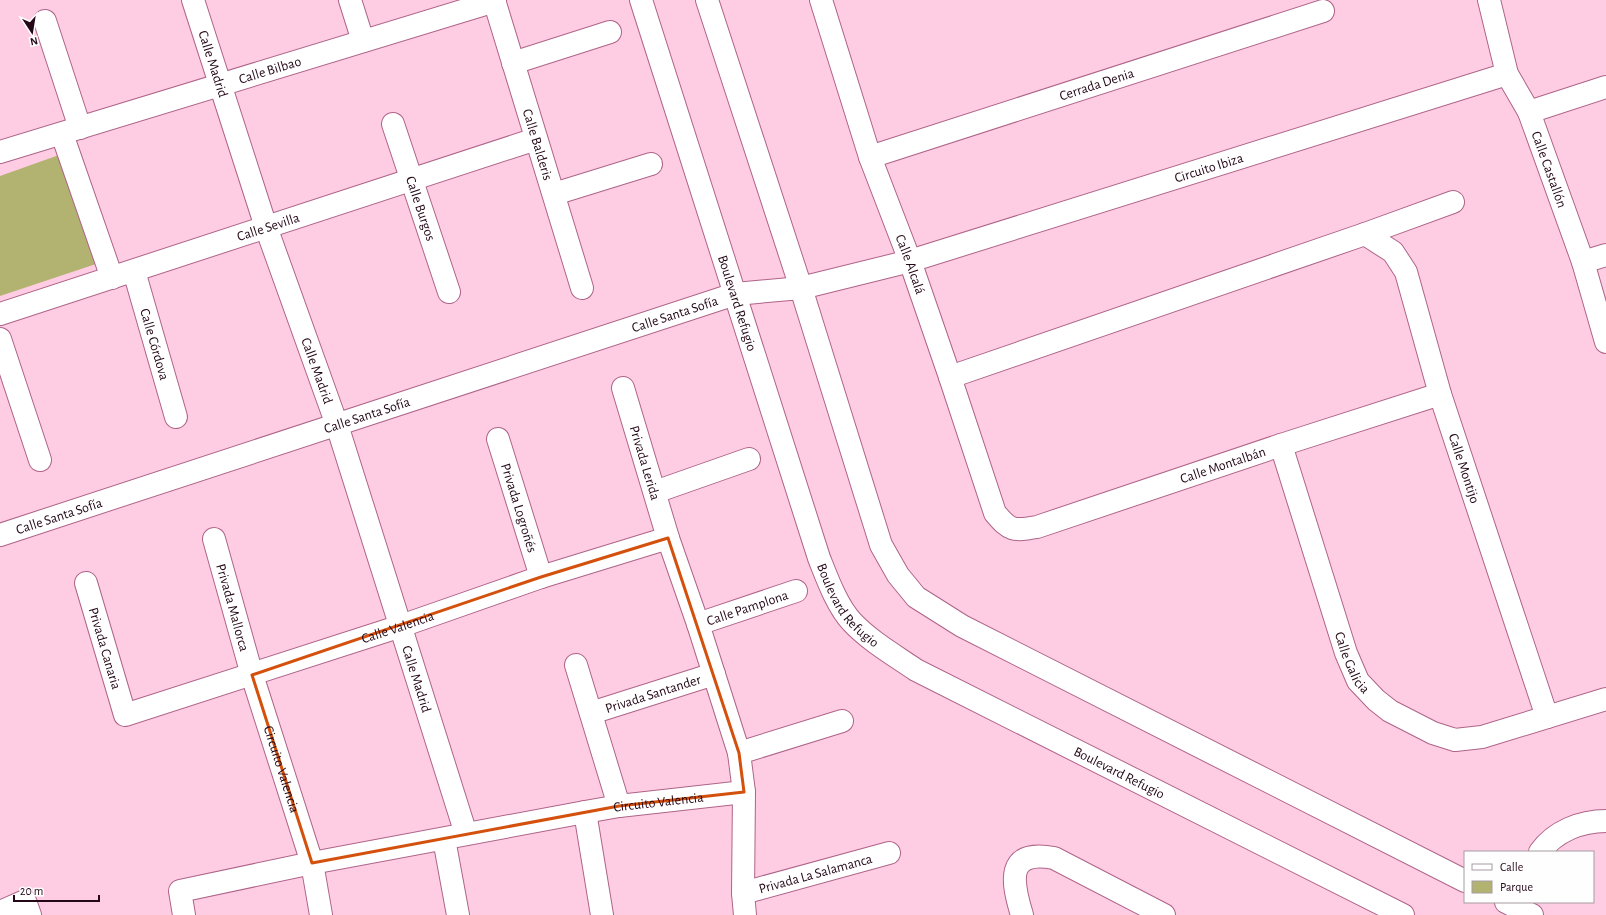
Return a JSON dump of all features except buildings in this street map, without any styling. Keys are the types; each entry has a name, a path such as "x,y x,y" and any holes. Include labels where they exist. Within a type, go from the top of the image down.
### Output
{"street":[{"name":"Calle Madrid","path":"193,0 266,227 337,425 466,834"},
{"path":"350,0 363,41"},
{"name":"Calle Bilbao","path":"0,152 494,0"},
{"name":"Calle Balderis","path":"494,0 582,288"},
{"name":"Boulevard Refugio","path":"640,0 819,558 834,595 851,621 877,644 916,670 1403,915"},
{"path":"706,0 801,288 881,545 898,575 916,597 962,626 1464,880"},
{"name":"Calle Castallón","path":"1490,0 1507,74 1529,112 1583,262 1606,342"},
{"name":"Calle Alcalá","path":"826,1 870,157 910,261 995,513 1006,526"},
{"name":"Cerrada Denia","path":"870,157 1323,11"},
{"path":"45,21 71,131 112,278"},
{"path":"513,63 610,32"},
{"name":"Circuito Ibiza","path":"801,288 910,261 1507,74"},
{"path":"1529,112 1606,87"},
{"name":"Calle Burgos","path":"394,124 449,292"},
{"name":"Calle Sevilla","path":"0,314 536,138"},
{"path":"554,194 651,164"},
{"path":"950,377 1365,234 1453,202"},
{"name":"Calle Montijo","path":"1365,234 1393,252 1406,272 1440,394 1546,717"},
{"path":"1583,262 1606,255"},
{"name":"Calle Córdova","path":"134,271 176,417"},
{"name":"Calle Santa Sofía","path":"0,535 734,294 801,288"},
{"path":"0,339 40,460"},
{"name":"Privada Lerida","path":"623,388 668,538"},
{"name":"Calle Montalbán","path":"1006,526 1019,530 1037,527 1281,445 1440,394"},
{"name":"Privada Logroñés","path":"498,439 542,577"},
{"name":"Calle Galicia","path":"1281,445 1346,653 1358,681 1376,700 1390,711 1433,733 1455,740 1482,737 1606,700"},
{"path":"655,492 749,459"},
{"path":"668,538 698,624 738,753 744,792 743,893 745,915"},
{"name":"Calle Valencia","path":"126,714 401,626 542,577 668,538"},
{"name":"Privada Mallorca","path":"214,539 252,674"},
{"name":"Privada Canaria","path":"86,583 126,714"},
{"name":"Calle Pamplona","path":"698,624 796,591"},
{"path":"576,665 619,806"},
{"name":"Circuito Valencia","path":"252,674 312,863"},
{"name":"Privada Santander","path":"591,713 714,674"},
{"path":"738,753 842,721"},
{"name":"Circuito Valencia","path":"184,915 180,890 312,863 619,806 744,792"},
{"path":"585,812 602,915"},
{"path":"1541,851 1554,837 1574,827 1593,821 1606,821"},
{"path":"444,839 458,915"},
{"name":"Privada La Salamanca","path":"743,893 889,853"},
{"path":"1022,915 1014,877 1016,869 1020,863 1035,857 1054,858 1164,915"},
{"path":"312,863 321,915"},
{"path":"1508,906 1532,915"},
{"path":"0,912 27,908"}],"highlighted area":[{"path":"668,538 739,753 744,792 619,806 312,863 252,675 541,577"}],"green space":[{"path":"59,155 96,264 0,296 0,176"}]}
